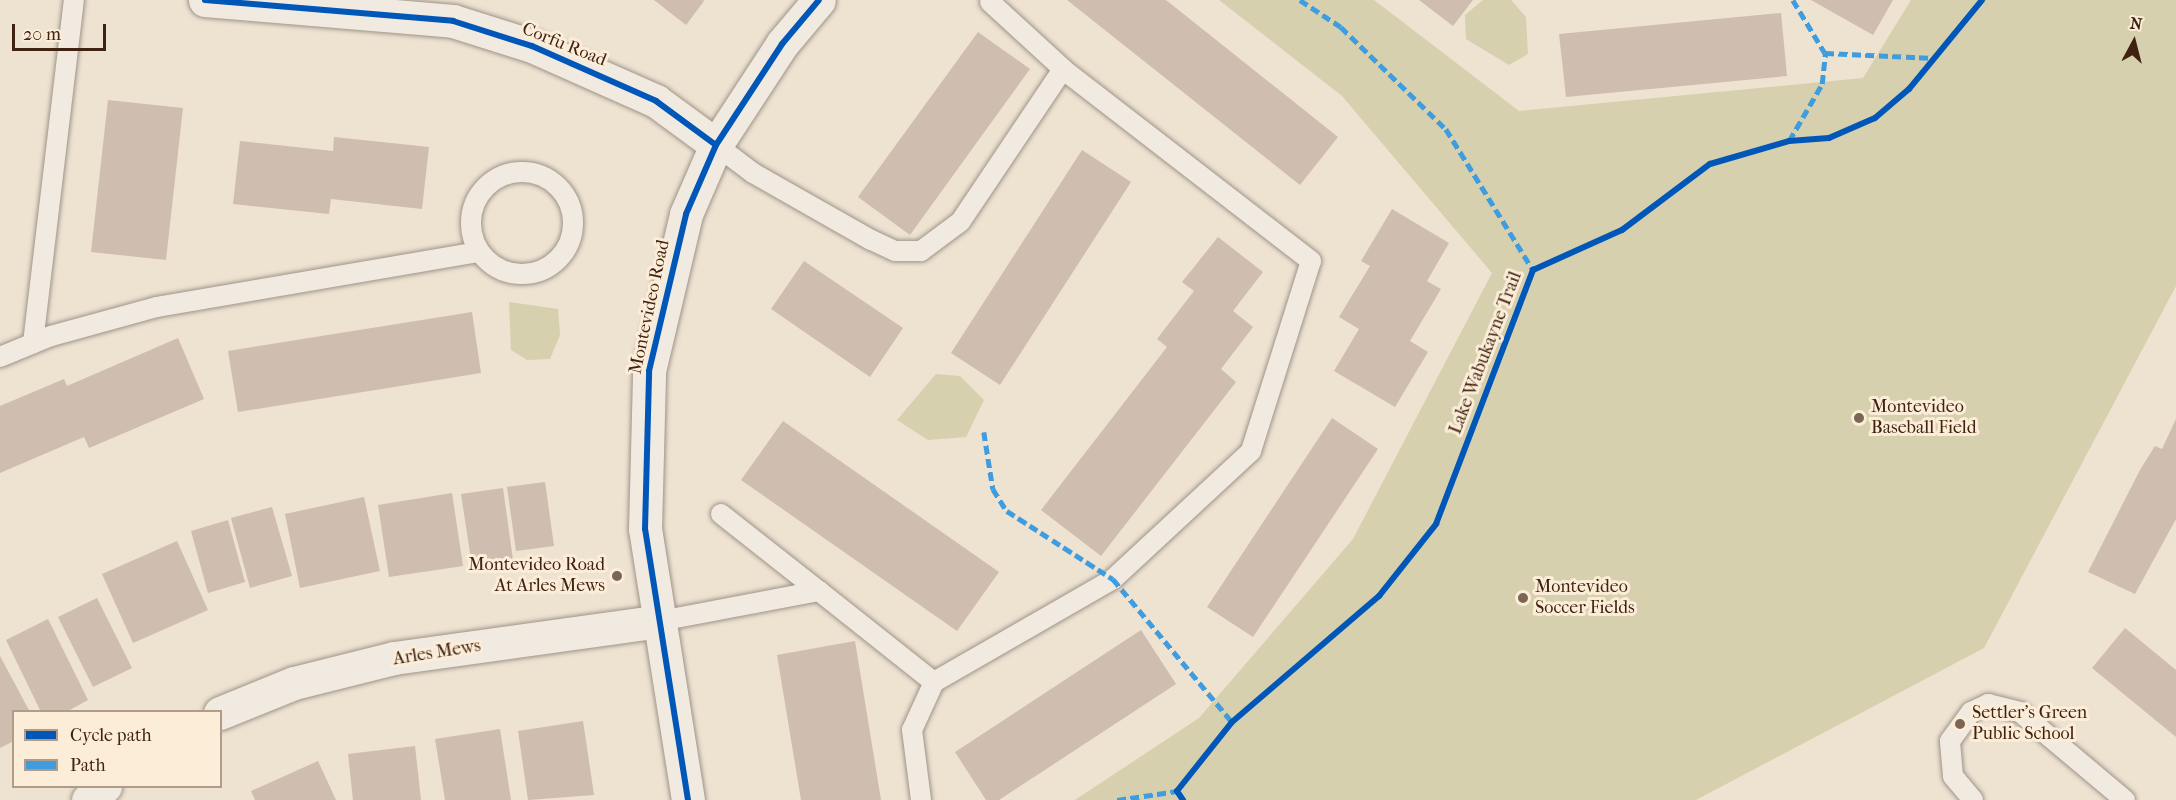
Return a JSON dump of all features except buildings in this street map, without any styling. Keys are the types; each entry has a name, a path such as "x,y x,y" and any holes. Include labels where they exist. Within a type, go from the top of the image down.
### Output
{"street":[{"name":"Corfu Road","path":"205,0 398,8 453,21 531,46 656,101 716,145"},
{"name":"Montevideo Road","path":"688,800 645,529 649,371 686,214 716,145 782,44 819,0"},
{"name":"Arles Mews","path":"222,712 294,683 394,658 660,621"},
{"path":"88,800 103,788"}],"lane":[{"path":"33,344 74,0"},
{"path":"921,800 912,730 934,682 1113,579 1251,451 1311,261 1064,69 990,2"},
{"path":"716,145 753,173 871,240 895,251 921,251 960,222 1064,69"},
{"path":"0,357 33,344 157,307 479,252 504,271 520,274 550,265 562,254 573,224 563,192 534,173 516,172 485,187 470,218 479,252"},
{"path":"721,514 934,682"},
{"path":"660,621 819,591"},
{"path":"1973,800 1953,776 1950,741 1957,725 1988,704 2020,712 2125,800"}],"shaded area":[{"path":"1219,0 1374,0 1519,111 1863,78 1911,0 2176,0 2176,286 1984,648 1696,800 1075,800 1199,718 1353,539 1492,273 1342,96"},
{"path":"1483,0 1511,0 1526,17 1528,54 1509,65 1466,39 1465,15"},
{"path":"509,302 558,309 560,335 550,359 527,360 511,350"},
{"path":"936,374 960,376 984,400 966,437 928,440 897,420"}],"marked path":[{"path":"1300,0 1341,27 1446,129 1533,270"},
{"path":"1793,0 1825,53 1934,58"},
{"path":"1789,141 1822,84 1825,53"},
{"path":"984,432 993,489 1007,511 1113,579 1232,722"},
{"path":"1117,800 1177,791"}],"cycle path":[{"path":"205,0 453,21 532,46 656,101 716,145"},
{"path":"688,800 645,529 649,371 686,214 716,145 782,44 819,0"},
{"name":"Lake Wabukayne Trail","path":"1183,800 1177,791 1232,722 1379,596 1436,524 1533,270 1622,230 1710,164 1789,141 1829,138 1875,118 1909,89 1982,0"}],"place":[{"name":"Montevideo Baseball Field","path":"1859,418"},
{"name":"Montevideo Road At Arles Mews","path":"617,576"},
{"name":"Montevideo Soccer Fields","path":"1523,598"},
{"name":"Settler's Green Public School","path":"1960,724"}]}
